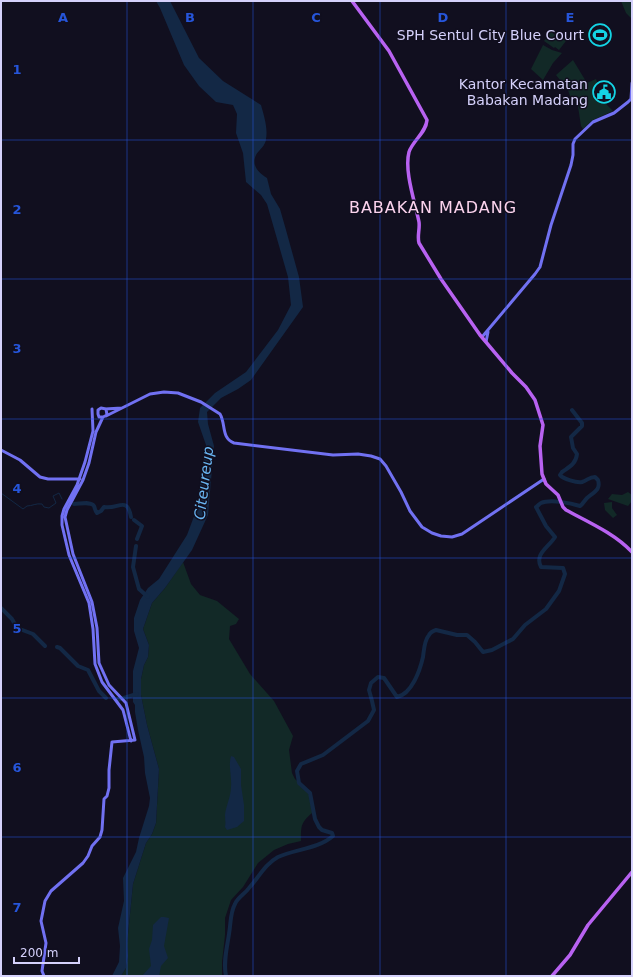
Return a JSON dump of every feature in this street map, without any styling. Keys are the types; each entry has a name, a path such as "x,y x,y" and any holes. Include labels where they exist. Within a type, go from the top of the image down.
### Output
{"main road":[{"path":"352,1 389,50 427,120 425,127 412,146 409,154 411,185 419,223 419,243 441,279 482,337 536,400 543,425 540,457 541,468 546,484 560,498 562,506 566,510 621,542 632,552"},
{"path":"552,976 570,955 588,925 632,872"}],"street":[{"path":"482,337 540,267 551,225 571,165 574,140 593,122 614,113 628,102 631,99 632,83"},
{"path":"486,342 489,330"},
{"path":"123,408 99,409 97,412 100,417 105,417 123,408 146,396 159,393 178,393 201,402 221,415 226,437 234,444 333,456 362,454 377,458 386,466 417,522 429,532 441,536 452,537 462,534 544,479"},
{"path":"92,409 93,431 85,462 64,509 62,525 69,555 88,603 93,629 95,664 102,682 123,710 131,741"},
{"path":"44,976 42,971 46,943 41,921 45,902 49,893 83,863 92,846 100,837 102,830 104,799 109,793 109,770 112,742 135,740 126,704 106,680 99,663 97,628 92,602 73,554 66,524 66,510 83,480 89,463 96,432 107,412 105,409"},
{"path":"1,450 20,460 38,476 44,479 79,478 83,480"}],"green space":[{"path":"621,1 632,1 632,19 626,13"},
{"name":"SPH Sentul City Blue Court","path":"600,28 606,33 600,42 594,37"},
{"path":"551,32 566,41 559,50 544,41"},
{"path":"543,45 562,53 553,63 543,80 531,69"},
{"path":"573,60 587,83 596,79 600,89 595,93 613,111 593,120 583,129 581,126 577,100 570,96 568,90 556,75"},
{"path":"628,492 632,495 632,501 628,506 608,499 612,494 622,495"},
{"path":"612,502 612,508 617,515 613,518 605,510 604,503"},
{"path":"183,562 191,584 200,595 217,601 239,619 236,624 230,626 229,639 250,674 274,701 293,736 289,750 292,773 295,779 310,793 314,811 306,818 303,824 301,841 288,844 274,850 258,863 243,887 231,900 225,918 222,976 121,976 126,968 128,956 127,944 133,884 146,843 152,834 156,823 159,769 147,725 141,695 141,679 144,665 148,657 149,645 143,629 152,603 165,588"}],"water":[{"name":"Citeureup","path":"156,1 170,1 199,58 223,81 261,105 265,122 266,141 256,155 254,163 261,174 267,178 271,194 280,209 299,277 303,307 251,380 221,398 207,412 208,424 214,446 208,515 192,550 165,588 152,603 143,629 149,645 148,657 144,665 141,679 141,695 147,725 159,769 156,823 152,834 146,843 133,884 126,968 121,976 112,976 119,962 120,946 118,928 124,901 123,878 136,852 150,798 135,705 133,702 133,671 139,648 134,631 134,618 140,600 148,588 159,579 187,535 196,511 206,445 198,422 200,408 215,393 246,372 278,330 291,305 288,277 267,204 261,195 246,182 243,153 236,133 237,114 233,105 216,102 199,86 184,65"},
{"path":"231,756 234,757 241,769 244,821 237,827 227,830 225,827 225,815 231,790"},
{"path":"161,917 169,918 164,946 168,958 161,966 159,976 142,976 151,966 149,949 152,940 153,925"}],"waterway":[{"path":"226,976 225,960 231,915 233,907 238,899 273,860 285,854 320,844 333,836 332,833 322,830 319,827 315,819 310,793 299,783 297,771 301,764 323,755 368,721 374,710 369,690 371,683 378,677 384,678 397,697 402,695 411,686 417,675 423,657 426,640 432,632 436,630 457,635 467,635 483,652 492,650 513,639 525,625 546,609 559,591 565,574 563,568 541,567 539,562 541,554 555,537 546,526 536,507 541,503 550,501 580,506 598,489 599,486 598,480 595,477 580,482 567,479 560,475 574,463 577,454 573,448 571,437 582,426 582,423 572,410"},
{"path":"1,493 23,509 27,506 40,504 49,508 56,503 53,496 59,493 62,499"},
{"path":"74,504 93,504 97,513 104,507 124,505 129,510 131,517"},
{"path":"134,520 142,526 137,539"},
{"path":"136,546 133,567 139,589 148,597"},
{"path":"1,608 12,619 17,628 33,634 45,646"},
{"path":"57,647 60,648 78,666 88,670 99,691 106,698"},
{"path":"117,700 137,694"}],"place":[{"name":"SPH Sentul City Blue Court","path":"600,35"},
{"name":"Kantor Kecamatan Babakan Madang","path":"604,92"}],"district":[{"name":"BABAKAN MADANG","path":"433,207"}]}
